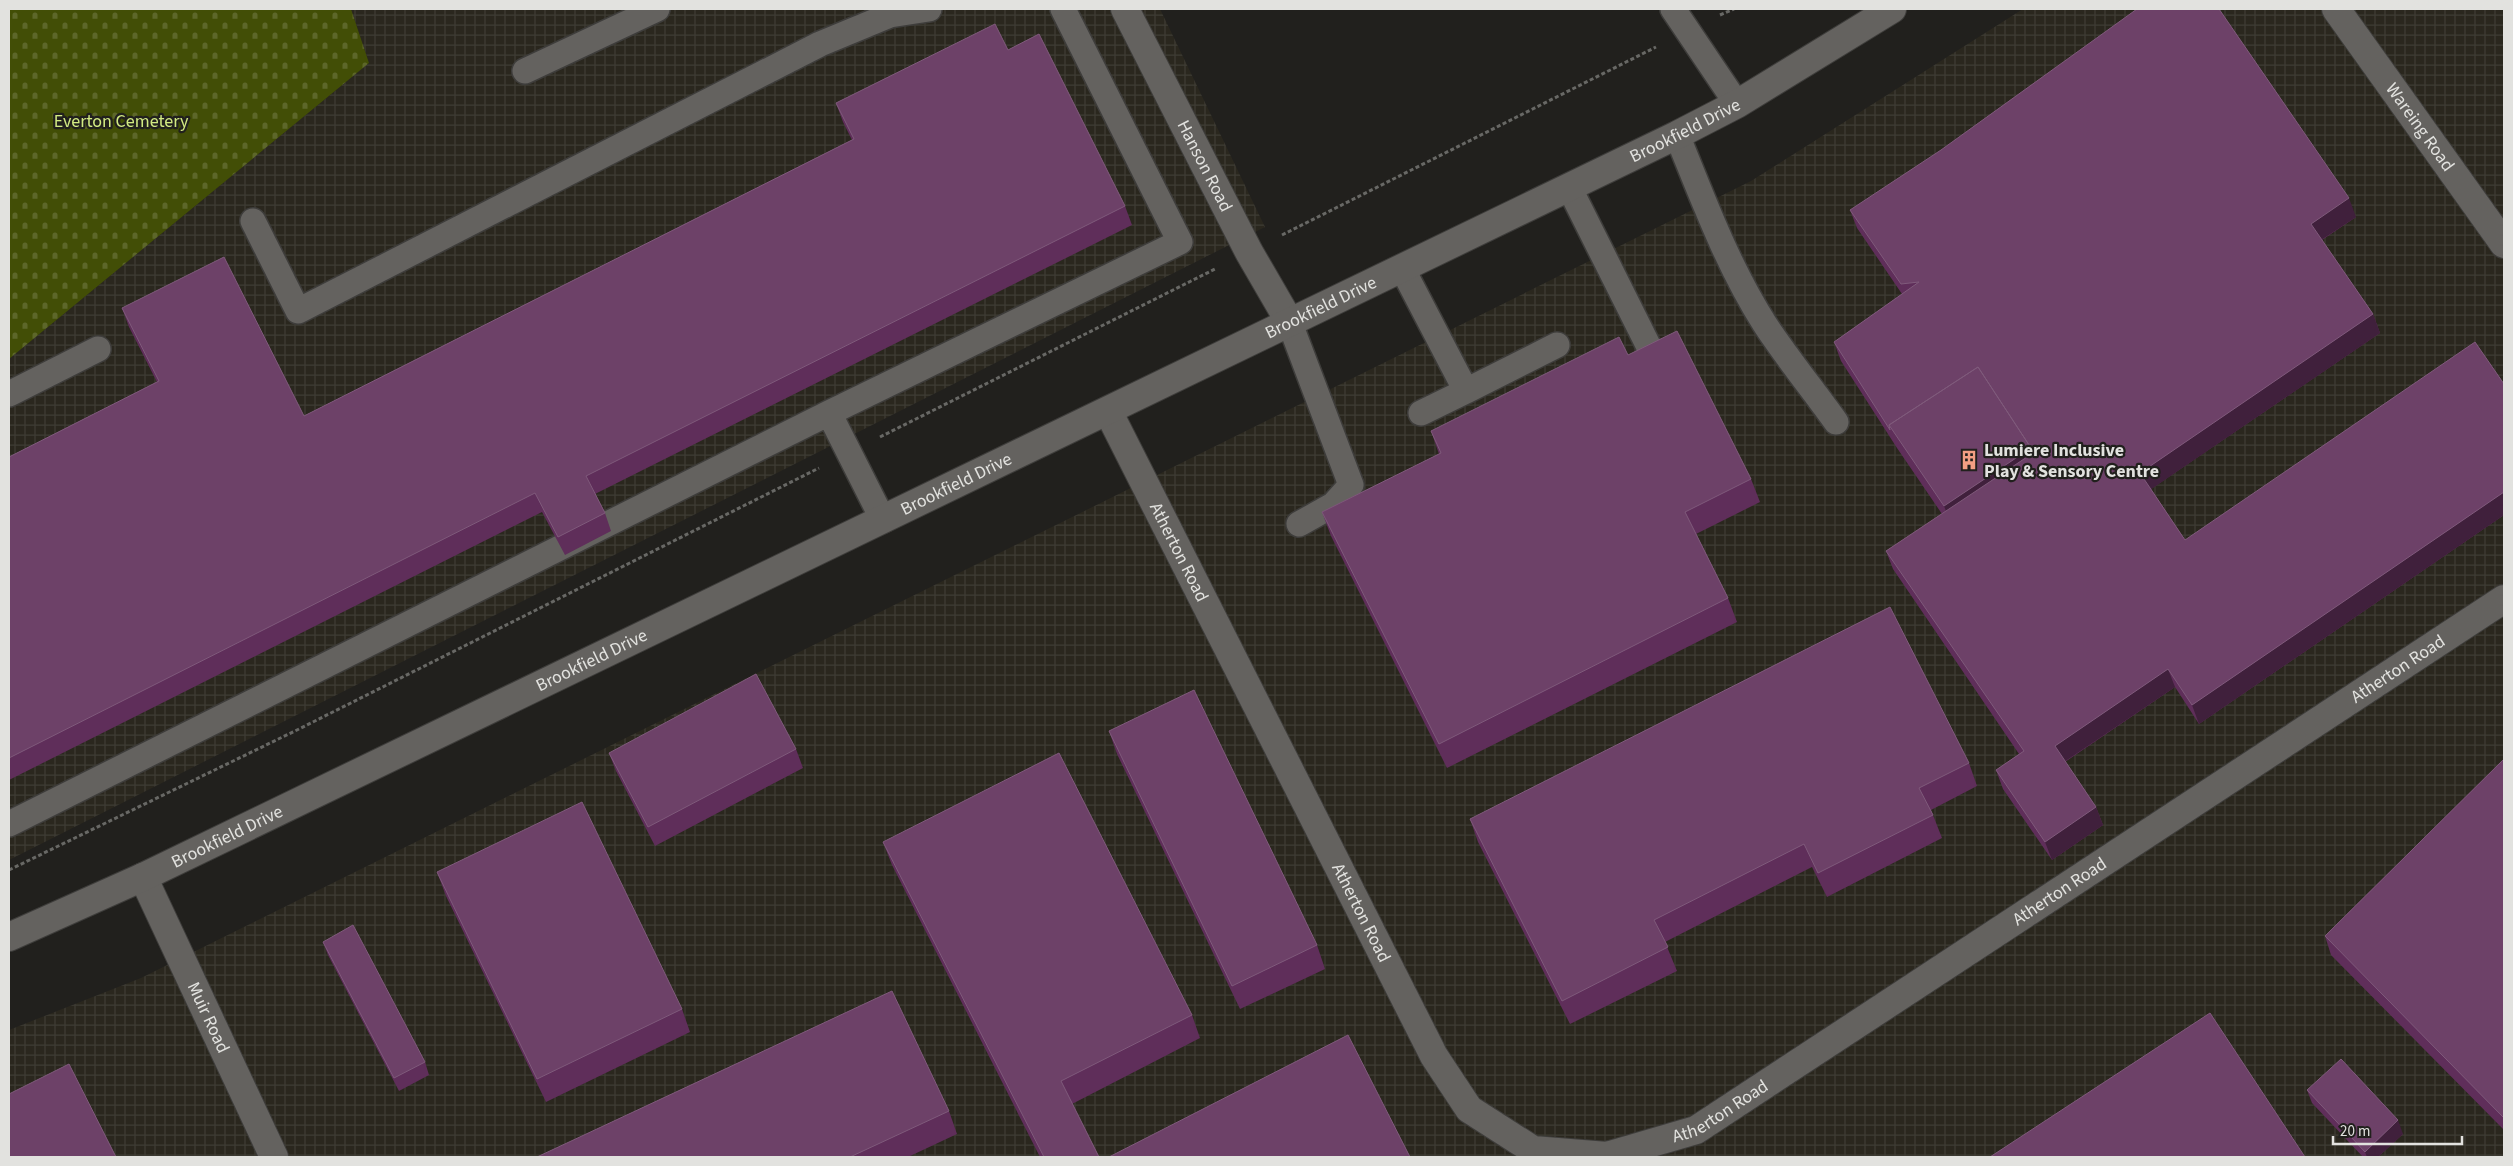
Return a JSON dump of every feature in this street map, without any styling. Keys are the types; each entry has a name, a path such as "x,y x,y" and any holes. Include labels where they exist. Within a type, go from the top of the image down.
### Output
{"street":[{"name":"Hanson Road","path":"1125,9 1249,252 1289,321"},
{"name":"Brookfield Drive","path":"9,937 143,877 1676,135 1737,104 1892,9"},
{"name":"Wareing Road","path":"2336,9 2504,244"},
{"name":"Atherton Road","path":"1108,411 1434,1056 1469,1109 1533,1150 1560,1154 1606,1156 1696,1130 2504,599"},
{"name":"Muir Road","path":"143,877 274,1157"}],"lane":[{"path":"525,71 657,9"},
{"path":"253,221 298,311 820,44 890,15 928,9"},
{"path":"9,824 829,413 1180,242 1063,9"},
{"path":"1673,9 1737,104"},
{"path":"1676,135 1704,203 1757,309 1766,325 1836,422"},
{"path":"1569,187 1654,357"},
{"path":"1402,268 1466,391"},
{"path":"1289,321 1351,485 1334,505 1299,524"},
{"path":"1420,414 1557,345"},
{"path":"9,394 98,349"},
{"path":"829,413 883,520"}],"shaded area":[{"path":"351,9 1160,9 1265,227 9,860 9,359 369,63"},
{"path":"2023,9 2504,9 2504,1157 9,1157 9,1030 141,978 1751,181"}],"green space":[{"name":"Everton Cemetery","path":"9,9 351,9 369,63 9,359"}],"building":[{"path":"2137,9 2219,9 2349,198 2311,224 2373,314 2140,473 2185,540 2475,342 2504,384 2504,492 2192,705 2168,669 2055,746 2096,807 2045,842 1996,770 2024,751 1886,551 2033,453 2031,448 1978,367 1889,425 1890,430 1834,342 1919,282 1901,284 1850,210 1941,150"},
{"path":"995,24 1008,50 1039,34 1125,206 586,476 605,513 558,537 535,493 9,758 9,457 159,381 122,308 224,257 304,416 854,139 836,103"},
{"path":"1677,331 1751,479 1685,512 1728,598 1439,744 1322,512 1441,453 1431,431 1619,337 1628,355"},
{"name":"Lumiere Inclusive Play & Sensory Centre","path":"1978,367 2031,448 1944,506 1889,425"},
{"path":"1890,607 1969,763 1919,788 1933,815 1818,873 1804,844 1654,920 1668,947 1562,1001 1470,819"},
{"path":"756,674 796,749 648,827 609,753"},
{"path":"1194,690 1317,945 1232,986 1109,731"},
{"path":"1059,753 1192,1015 1061,1081 1099,1157 1044,1157 883,842"},
{"path":"2504,759 2504,1118 2325,936"},
{"path":"582,802 682,1009 537,1079 437,872"},
{"path":"353,925 425,1062 394,1078 323,942"},
{"path":"892,991 949,1111 850,1157 537,1157"},
{"path":"2210,1013 2305,1157 1990,1157"},
{"path":"1348,1035 1410,1157 1109,1157"},
{"path":"2341,1059 2398,1120 2365,1152 2307,1090"},
{"path":"69,1064 116,1157 9,1157 9,1094"}],"place":[{"name":"Lumiere Inclusive Play & Sensory Centre","path":"1969,460"}]}
